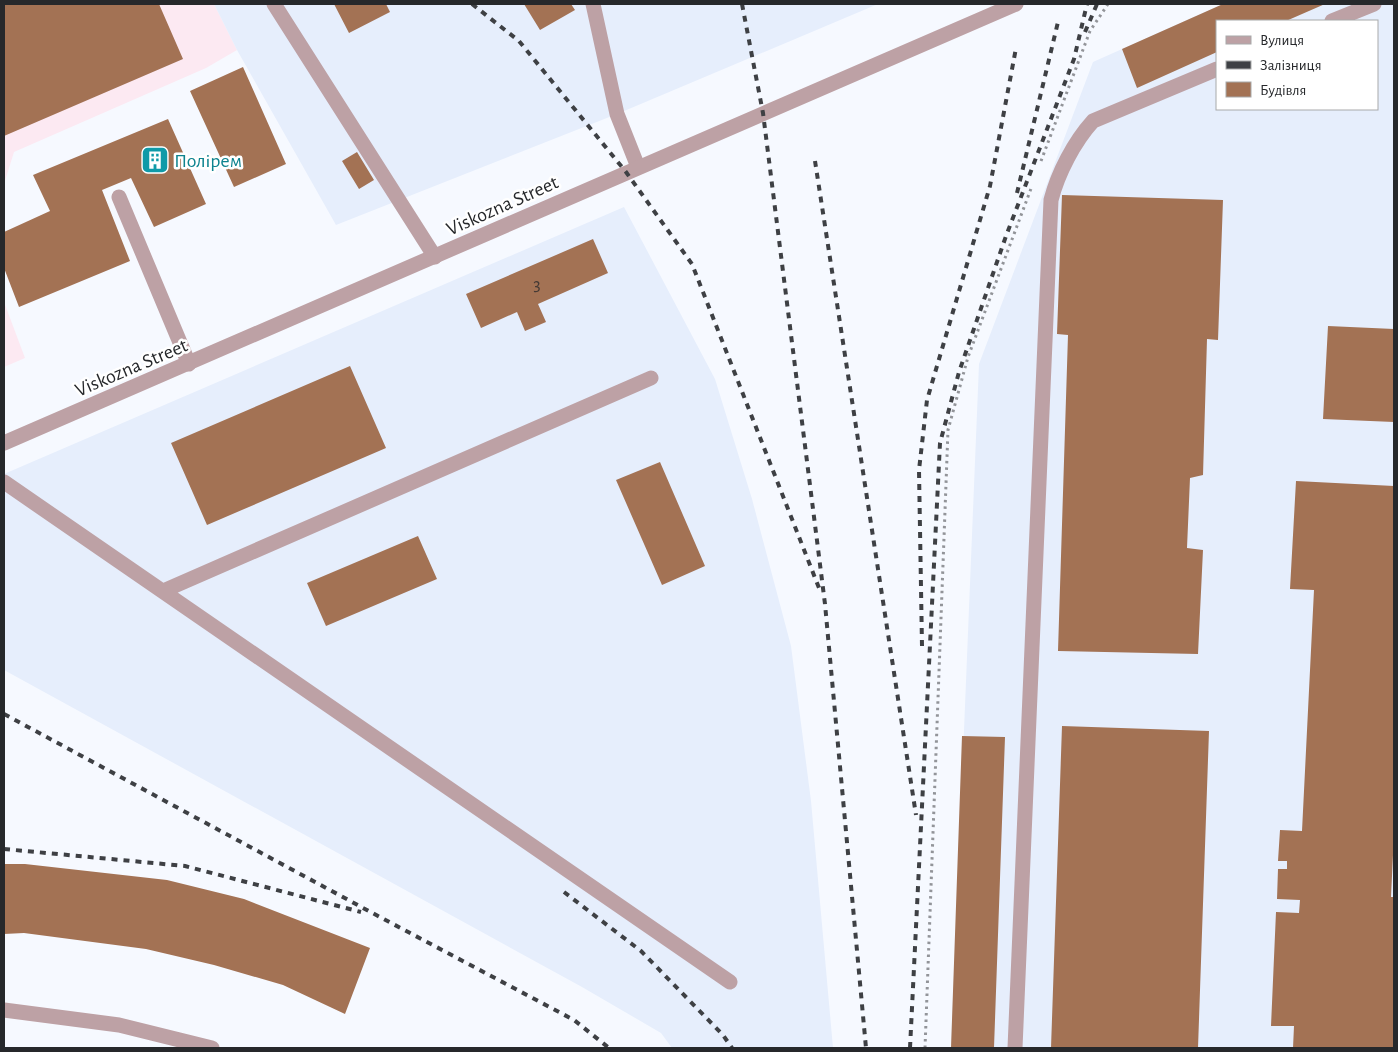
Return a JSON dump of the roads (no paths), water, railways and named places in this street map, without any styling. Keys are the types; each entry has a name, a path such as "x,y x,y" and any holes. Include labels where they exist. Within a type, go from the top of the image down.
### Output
{"street":[{"path":"274,4 436,257"},
{"path":"593,4 617,114 638,167"},
{"name":"Viskozna Street","path":"4,443 1016,4"},
{"path":"1334,20 1374,4"},
{"path":"1015,1048 1051,200 1057,181 1079,138 1093,121 1216,69"},
{"path":"118,197 189,364"},
{"path":"163,591 651,378"},
{"path":"4,482 730,982"},
{"path":"4,1010 119,1025 212,1048"}],"railway":[{"path":"472,4 519,41 626,172 692,264 819,588"},
{"path":"742,4 763,113 825,604 866,1048"},
{"path":"910,1048 940,443 959,372 1006,236 1074,59 1087,4"},
{"path":"1085,32 1097,4"},
{"path":"1017,193 1058,22"},
{"path":"922,646 919,470 927,400 990,186 1016,48"},
{"path":"815,161 916,815"},
{"path":"4,714 574,1020 609,1048"},
{"path":"4,849 185,866 361,912"},
{"path":"564,892 641,951 723,1035 732,1048"}],"place":[{"name":"Полірем","path":"155,160"}]}
